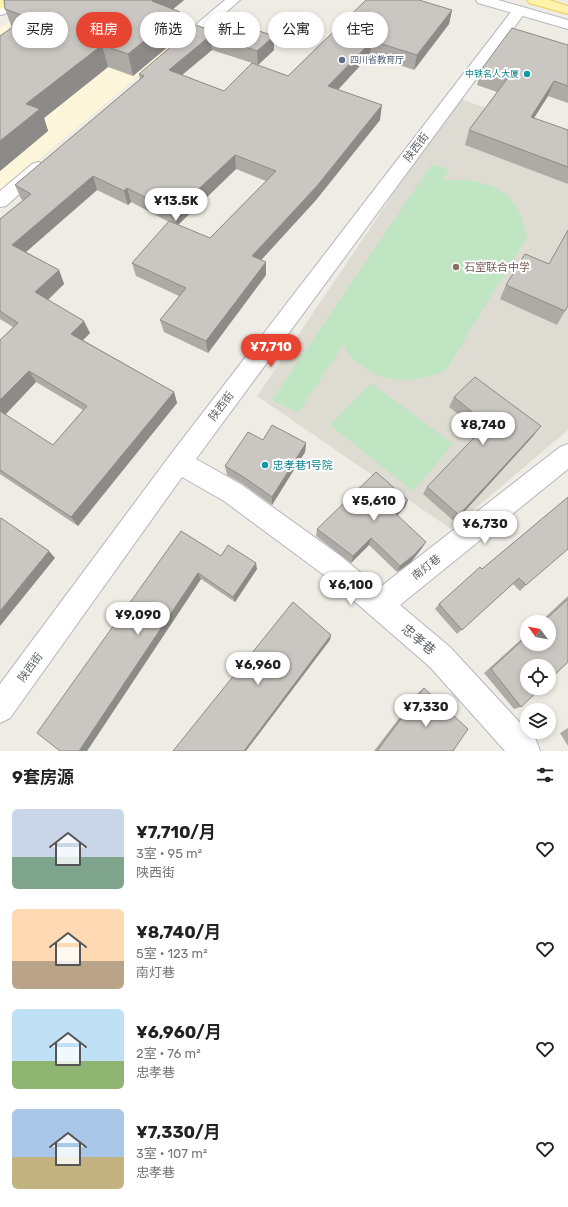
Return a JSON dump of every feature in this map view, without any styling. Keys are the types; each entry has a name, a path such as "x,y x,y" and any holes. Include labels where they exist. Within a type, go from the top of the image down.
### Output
{"main road":[{"path":"0,5 15,0"},
{"path":"526,5 568,10"}],"street":[{"path":"0,11 15,0"},
{"path":"167,57 233,0"},
{"path":"483,0 526,5 568,25"},
{"name":"陕西街","path":"0,708 179,462 526,5"},
{"path":"0,201 48,160"},
{"name":"南灯巷","path":"379,605 568,455"},
{"name":"忠孝巷","path":"179,462 233,493 333,566 440,657 525,751"}],"shaded area":[{"path":"41,0 114,0 140,13 140,48 172,48 0,192 0,28 12,20 12,48 68,48 68,12 23,12"},
{"name":"石室联合中学","path":"458,98 568,137 568,430 451,529 257,396"}],"green space":[{"path":"432,164 449,170 443,181 462,180 483,183 501,191 509,197 519,213 527,237 446,370 425,378 414,380 392,379 371,372 356,362 349,355 344,344 298,413 272,400"},
{"path":"371,383 453,444 413,491 330,425"}],"building":[{"path":"4,0 153,0 152,1 180,12 140,12 140,44 128,54 111,48 132,48 132,12 76,12 76,48 98,48 26,104 40,109 0,141 0,36 12,28 12,48 68,48 68,12 13,12 5,9"},
{"path":"366,0 419,0 452,10 417,55 388,46 388,12 354,12"},
{"path":"196,25 204,28 204,41 196,48"},
{"path":"512,28 568,45 568,86 554,81 531,117 568,130 568,167 469,130 507,79 481,70"},
{"path":"260,31 268,34 268,41 257,51 248,48 260,48"},
{"path":"332,33 332,48 365,48 328,86 382,105 317,186 252,256 266,262 206,341 160,320 186,288 132,263 169,221 210,238 276,171 235,155 174,212 127,188 124,191 93,176 12,245 59,270 35,292 84,321 71,334 174,392 71,517 0,470 0,411 53,445 87,406 29,371 0,400 0,340 18,323 0,311 0,219 31,194 15,185 144,76 139,74 169,48 195,48 169,70 224,91 252,63 288,76 317,48 324,48 324,41"},
{"path":"568,230 568,306 565,311 506,285 525,254 549,264"},
{"path":"475,377 541,426 459,515 427,487 487,424 454,397"},
{"name":"忠孝巷1号院","path":"272,425 306,443 272,497 225,466 248,432 263,440"},
{"path":"376,472 408,500 395,513 426,542 414,555 400,566 371,538 353,556 317,529"},
{"path":"568,497 568,549 526,585 519,578 462,630 439,604 480,567 482,569"},
{"path":"1,518 49,551 0,611 0,519"},
{"path":"181,531 221,556 228,545 256,563 233,597 198,573 79,751 60,751 37,733"},
{"path":"568,599 568,662 556,673 556,659 520,659 520,695 534,695 525,703 520,703 520,706 491,669 520,642 520,651 556,651 556,615 551,615"},
{"path":"293,602 331,635 244,751 173,751"},
{"path":"424,688 468,729 453,751 377,751"}],"place":[{"name":"四川省教育厅","path":"342,60"},
{"name":"中铁名人大厦","path":"527,74"},
{"name":"石室联合中学","path":"456,267"},
{"name":"忠孝巷1号院","path":"265,465"}]}
